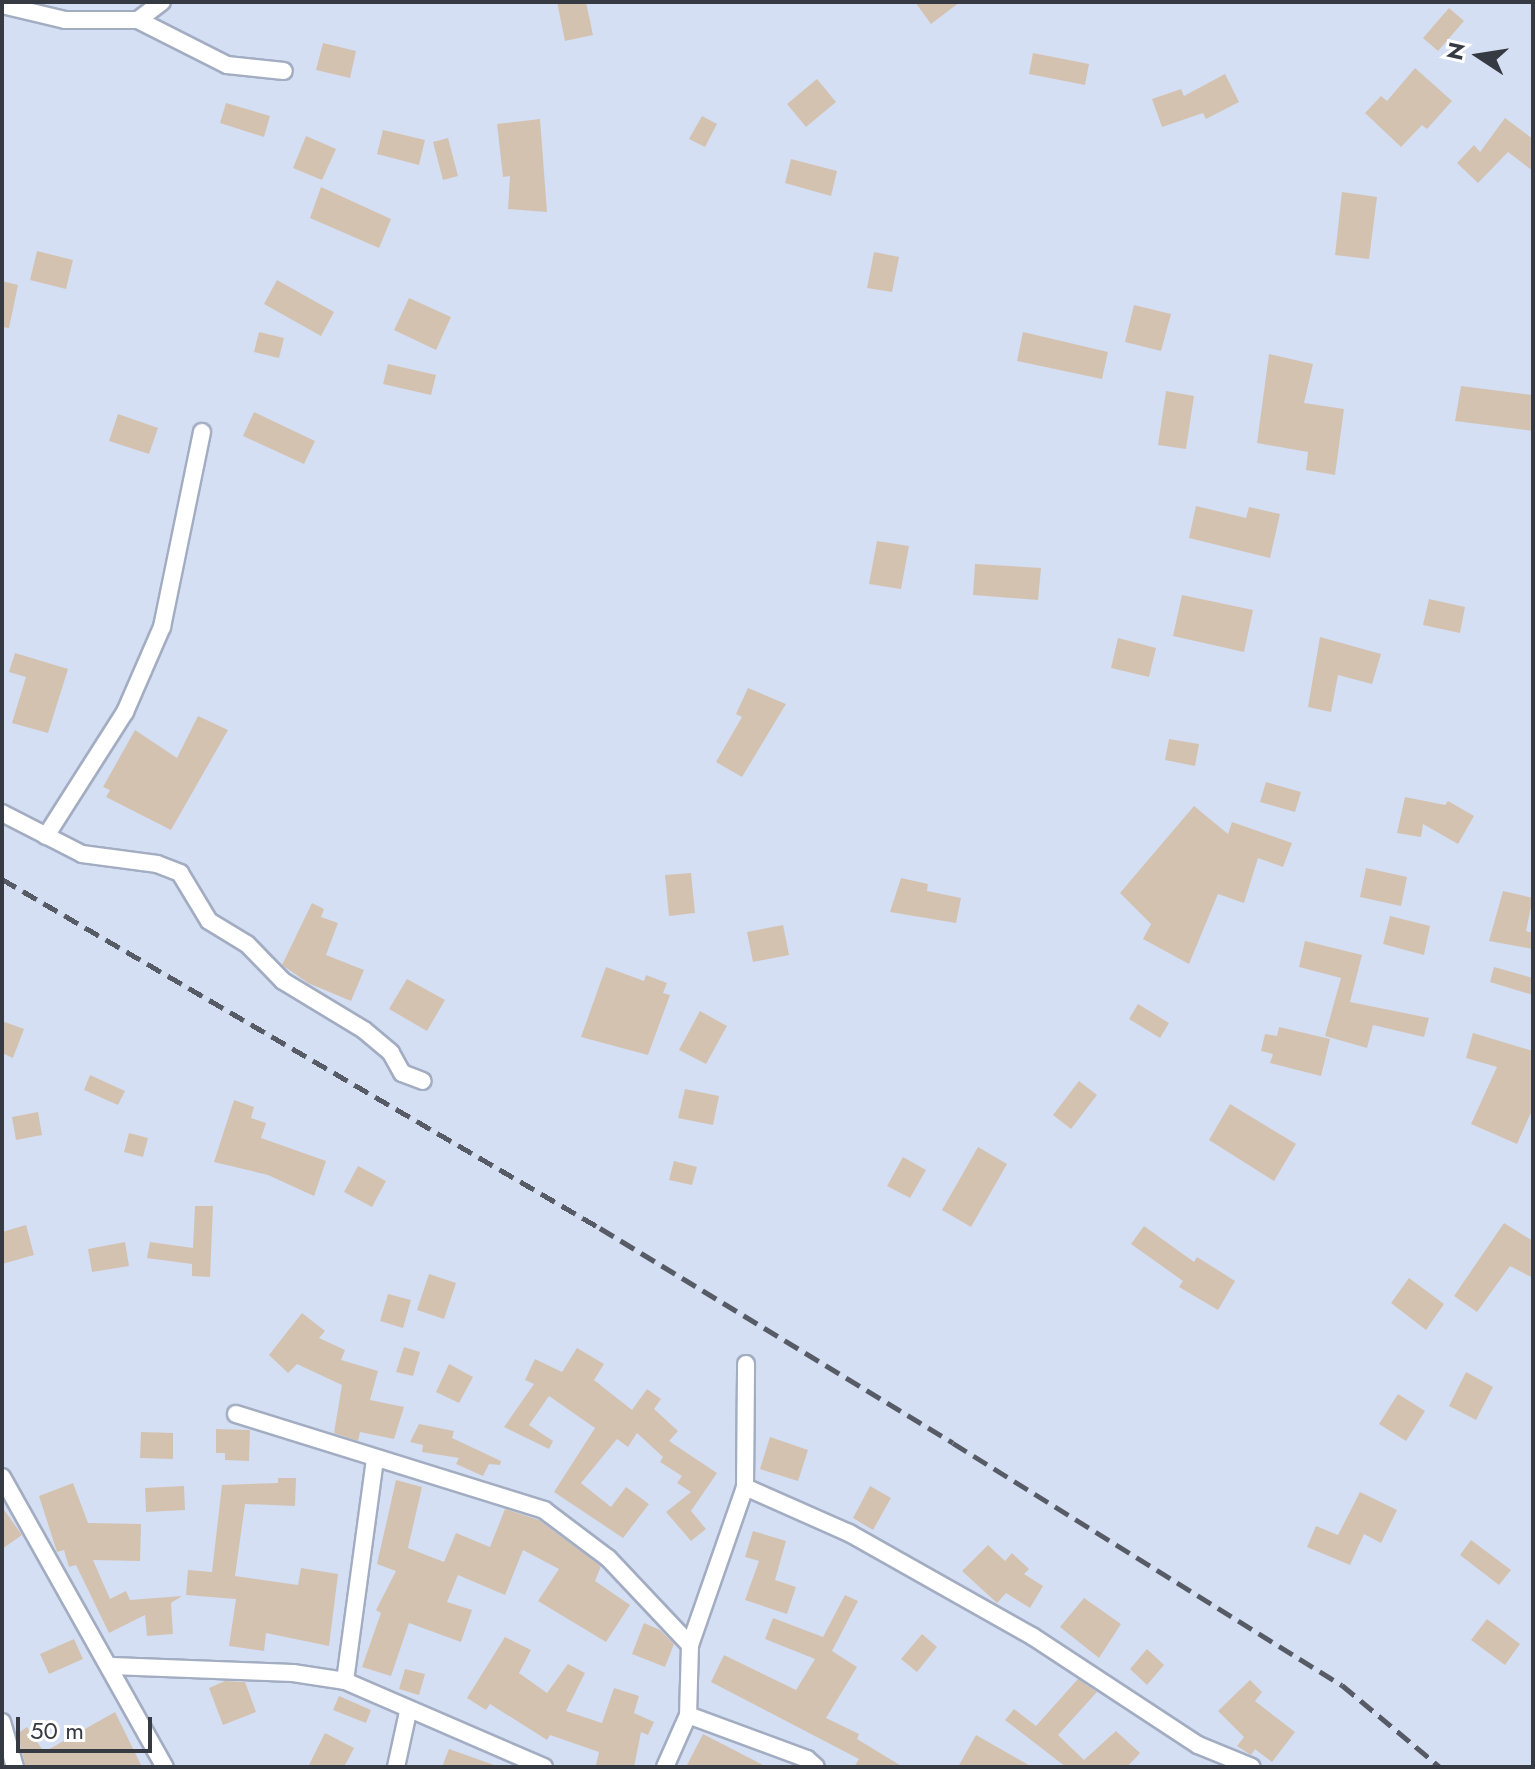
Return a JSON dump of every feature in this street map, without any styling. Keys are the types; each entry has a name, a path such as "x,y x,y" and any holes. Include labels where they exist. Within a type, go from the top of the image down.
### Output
{"street":[{"path":"138,20 162,2"},
{"path":"2,5 65,20 138,20 227,65 284,71"},
{"path":"46,836 125,712 162,627 202,432"},
{"path":"2,813 82,854 157,864 180,873 209,921 247,944 283,981 364,1030 391,1053 402,1073 423,1081"},
{"path":"665,1767 688,1715 690,1645 745,1487 746,1364"},
{"path":"236,1414 544,1510 608,1558 690,1645"},
{"path":"345,1681 375,1458"},
{"path":"2,1477 112,1666 165,1767"},
{"path":"745,1487 849,1533 1032,1636 1198,1745 1252,1767"},
{"path":"112,1666 220,1668 345,1681 408,1712 544,1767"},
{"path":"396,1767 408,1712"},
{"path":"688,1715 807,1759 816,1767"},
{"path":"2,1722 15,1767"}],"building":[{"path":"557,2 586,2 593,35 565,41"},
{"path":"915,2 960,2 931,24"},
{"path":"1449,8 1464,21 1438,51 1423,38"},
{"path":"323,43 356,51 350,78 316,70"},
{"path":"1033,53 1089,64 1085,85 1029,74"},
{"path":"1415,68 1452,101 1427,129 1422,125 1401,147 1365,113 1381,96 1387,101"},
{"path":"1225,74 1239,102 1206,119 1203,113 1162,127 1152,99 1181,89 1184,96"},
{"path":"817,79 836,102 806,127 787,104"},
{"path":"226,103 270,116 264,137 220,123"},
{"path":"702,116 717,124 705,147 689,139"},
{"path":"1505,118 1533,139 1533,171 1508,152 1478,183 1457,163 1474,145 1480,152"},
{"path":"540,119 547,212 508,209 510,176 503,177 497,124"},
{"path":"383,130 425,140 419,165 377,154"},
{"path":"306,136 336,149 322,180 293,168"},
{"path":"448,138 458,176 443,180 433,142"},
{"path":"791,159 837,171 831,196 785,183"},
{"path":"321,187 391,219 379,248 310,218"},
{"path":"1342,192 1377,197 1369,259 1335,255"},
{"path":"37,251 73,260 66,289 30,280"},
{"path":"874,252 899,257 892,292 867,288"},
{"path":"277,280 334,312 321,336 264,304"},
{"path":"2,281 18,285 9,328 2,327"},
{"path":"409,298 451,317 436,350 394,330"},
{"path":"1134,305 1171,314 1161,351 1125,342"},
{"path":"259,332 284,338 279,358 254,352"},
{"path":"1023,332 1108,352 1102,379 1017,361"},
{"path":"1269,354 1313,364 1304,403 1344,409 1335,475 1306,470 1308,452 1257,443"},
{"path":"388,364 436,375 431,395 383,384"},
{"path":"1461,386 1533,395 1533,431 1455,421"},
{"path":"1166,391 1194,396 1186,449 1158,445"},
{"path":"254,412 315,441 304,464 243,436"},
{"path":"118,414 158,428 149,454 109,441"},
{"path":"1196,506 1246,518 1249,507 1280,514 1270,558 1189,538"},
{"path":"877,541 909,546 901,589 869,584"},
{"path":"975,564 1041,568 1038,600 973,595"},
{"path":"1182,595 1253,610 1244,652 1173,636"},
{"path":"1429,599 1465,607 1460,633 1423,625"},
{"path":"1320,637 1381,654 1372,684 1338,675 1331,712 1308,707"},
{"path":"1118,638 1156,648 1149,677 1111,668"},
{"path":"15,653 68,669 48,733 12,723 26,677 9,672"},
{"path":"748,688 786,704 742,777 716,762 742,717 736,714"},
{"path":"198,716 228,730 171,830 106,797 110,790 103,787 135,730 177,758"},
{"path":"1169,739 1199,744 1195,766 1165,760"},
{"path":"1266,782 1301,792 1295,812 1260,802"},
{"path":"1405,797 1445,805 1448,801 1474,816 1458,844 1423,824 1421,837 1397,833"},
{"path":"1194,806 1228,834 1232,822 1292,843 1283,867 1258,858 1244,903 1218,894 1189,964 1143,939 1151,924 1120,893"},
{"path":"1366,868 1407,877 1401,906 1360,897"},
{"path":"691,873 695,913 669,916 665,875"},
{"path":"901,878 928,884 927,891 961,898 956,923 890,912"},
{"path":"1503,891 1533,898 1526,931 1533,933 1533,949 1489,941"},
{"path":"312,903 324,909 321,917 338,923 326,955 364,970 351,1001 308,983 282,965"},
{"path":"1390,916 1430,926 1424,955 1383,944"},
{"path":"783,925 789,955 753,962 747,932"},
{"path":"1305,941 1362,955 1350,1002 1429,1018 1424,1037 1373,1025 1367,1048 1325,1036 1341,978 1299,967"},
{"path":"606,967 644,981 646,975 667,983 663,993 670,995 648,1055 581,1037"},
{"path":"1494,967 1533,978 1533,995 1490,982"},
{"path":"407,979 445,1000 427,1031 389,1009"},
{"path":"1138,1004 1169,1023 1160,1038 1129,1019"},
{"path":"700,1011 727,1026 706,1064 679,1050"},
{"path":"2,1021 24,1029 13,1058 2,1053"},
{"path":"1279,1027 1330,1039 1321,1076 1270,1063 1273,1054 1261,1051 1265,1034 1277,1036"},
{"path":"1473,1033 1533,1051 1533,1108 1517,1144 1471,1124 1497,1067 1466,1058"},
{"path":"90,1075 125,1091 118,1105 84,1090"},
{"path":"1079,1081 1097,1095 1071,1129 1053,1115"},
{"path":"685,1089 719,1096 713,1125 678,1118"},
{"path":"234,1100 254,1107 251,1118 266,1123 261,1138 326,1161 314,1196 268,1175 214,1162"},
{"path":"1230,1104 1296,1144 1274,1181 1209,1140"},
{"path":"38,1112 42,1135 16,1140 12,1117"},
{"path":"129,1133 148,1138 143,1157 124,1152"},
{"path":"978,1147 1007,1164 971,1227 942,1210"},
{"path":"903,1157 926,1170 910,1198 887,1186"},
{"path":"674,1161 697,1167 692,1185 669,1180"},
{"path":"358,1166 386,1181 372,1207 344,1192"},
{"path":"195,1206 213,1206 210,1277 192,1276 192,1264 147,1258 150,1242 193,1248"},
{"path":"1504,1223 1533,1241 1533,1278 1510,1266 1477,1312 1454,1296"},
{"path":"26,1225 34,1255 2,1264 2,1232"},
{"path":"1144,1226 1194,1262 1197,1257 1235,1281 1218,1310 1179,1287 1183,1281 1131,1244"},
{"path":"125,1242 129,1266 92,1272 88,1249"},
{"path":"429,1274 456,1283 444,1319 417,1310"},
{"path":"1409,1278 1444,1304 1426,1330 1391,1303"},
{"path":"388,1294 411,1300 403,1328 380,1321"},
{"path":"302,1313 325,1331 319,1338 345,1350 341,1360 378,1371 370,1400 404,1407 394,1439 360,1432 358,1441 334,1433 342,1385 297,1364 288,1373 269,1355"},
{"path":"404,1347 420,1352 413,1376 396,1372"},
{"path":"577,1348 604,1364 594,1380 632,1410 647,1389 661,1399 654,1409 678,1431 669,1441 717,1473 691,1511 706,1529 691,1541 666,1512 691,1492 677,1483 682,1476 660,1462 663,1457 637,1433 628,1447 617,1439 581,1483 611,1507 626,1487 649,1504 623,1538 554,1492 595,1428 549,1396 529,1425 553,1441 549,1449 504,1427 534,1384 525,1380 535,1359 562,1372"},
{"path":"449,1364 473,1377 459,1403 436,1392"},
{"path":"1466,1372 1493,1387 1476,1420 1449,1406"},
{"path":"1398,1394 1425,1411 1406,1441 1379,1424"},
{"path":"419,1424 454,1431 452,1438 501,1461 500,1465 489,1464 483,1476 456,1464 459,1458 422,1452 423,1445 410,1442"},
{"path":"216,1429 250,1430 249,1461 225,1460 225,1453 216,1453"},
{"path":"141,1432 173,1433 173,1459 140,1458"},
{"path":"770,1437 808,1450 798,1481 760,1469"},
{"path":"278,1478 296,1478 295,1506 245,1504 235,1576 298,1585 301,1568 338,1574 329,1646 266,1633 264,1651 229,1646 236,1599 186,1595 188,1570 212,1572 222,1485 278,1483"},
{"path":"396,1480 422,1487 408,1548 444,1562 456,1533 490,1547 505,1509 539,1520 601,1566 595,1581 630,1605 606,1642 538,1601 559,1569 523,1550 505,1595 458,1575 447,1602 472,1610 461,1642 409,1623 391,1676 362,1667 381,1613 376,1610 396,1571 377,1564"},
{"path":"73,1483 88,1523 141,1524 140,1561 93,1560 110,1599 126,1591 130,1600 182,1596 171,1603 173,1634 147,1636 145,1615 109,1633 76,1565 69,1567 64,1550 57,1552 39,1496"},
{"path":"184,1486 185,1510 146,1512 145,1488"},
{"path":"870,1486 891,1498 873,1530 853,1518"},
{"path":"1360,1492 1397,1510 1381,1543 1364,1534 1350,1565 1307,1547 1316,1526 1338,1535"},
{"path":"2,1507 22,1535 2,1549"},
{"path":"753,1531 786,1541 775,1580 796,1587 787,1614 745,1600 759,1561 745,1557"},
{"path":"1471,1540 1511,1570 1499,1585 1460,1555"},
{"path":"988,1545 1005,1561 1012,1553 1029,1569 1024,1574 1043,1586 1030,1608 1006,1593 997,1603 962,1571"},
{"path":"845,1595 858,1601 832,1651 857,1667 826,1718 859,1734 857,1739 903,1767 854,1767 859,1759 711,1682 724,1655 796,1690 815,1659 765,1639 773,1618 823,1637"},
{"path":"1084,1598 1121,1624 1099,1658 1060,1627"},
{"path":"1487,1619 1520,1644 1505,1665 1471,1640"},
{"path":"644,1623 660,1630 674,1644 665,1667 632,1654"},
{"path":"922,1634 937,1647 917,1672 901,1659"},
{"path":"505,1637 531,1650 519,1673 547,1693 568,1664 585,1673 566,1711 602,1723 614,1688 639,1696 634,1713 654,1722 648,1735 641,1732 634,1767 596,1765 599,1752 550,1735 547,1740 490,1704 486,1710 467,1698"},
{"path":"74,1639 83,1659 49,1674 40,1654"},
{"path":"1147,1649 1164,1665 1147,1685 1130,1669"},
{"path":"405,1669 425,1674 419,1695 399,1689"},
{"path":"1078,1679 1097,1692 1058,1735 1084,1760 1116,1731 1140,1753 1127,1767 1066,1767 1005,1720 1014,1709 1036,1726"},
{"path":"1250,1680 1262,1692 1255,1701 1295,1732 1272,1762 1255,1749 1251,1755 1237,1746 1244,1737 1218,1711"},
{"path":"225,1681 245,1682 256,1712 223,1725 209,1688"},
{"path":"339,1696 371,1710 366,1723 333,1710"},
{"path":"115,1712 142,1767 26,1767 17,1734 27,1727 44,1752"},
{"path":"325,1733 354,1748 344,1767 308,1767"},
{"path":"703,1734 767,1767 686,1767"},
{"path":"976,1735 1032,1767 958,1767"},
{"path":"449,1749 494,1765 442,1767"}],"railway":[{"path":"2,879 600,1228 953,1443 1342,1685 1440,1767"}]}
